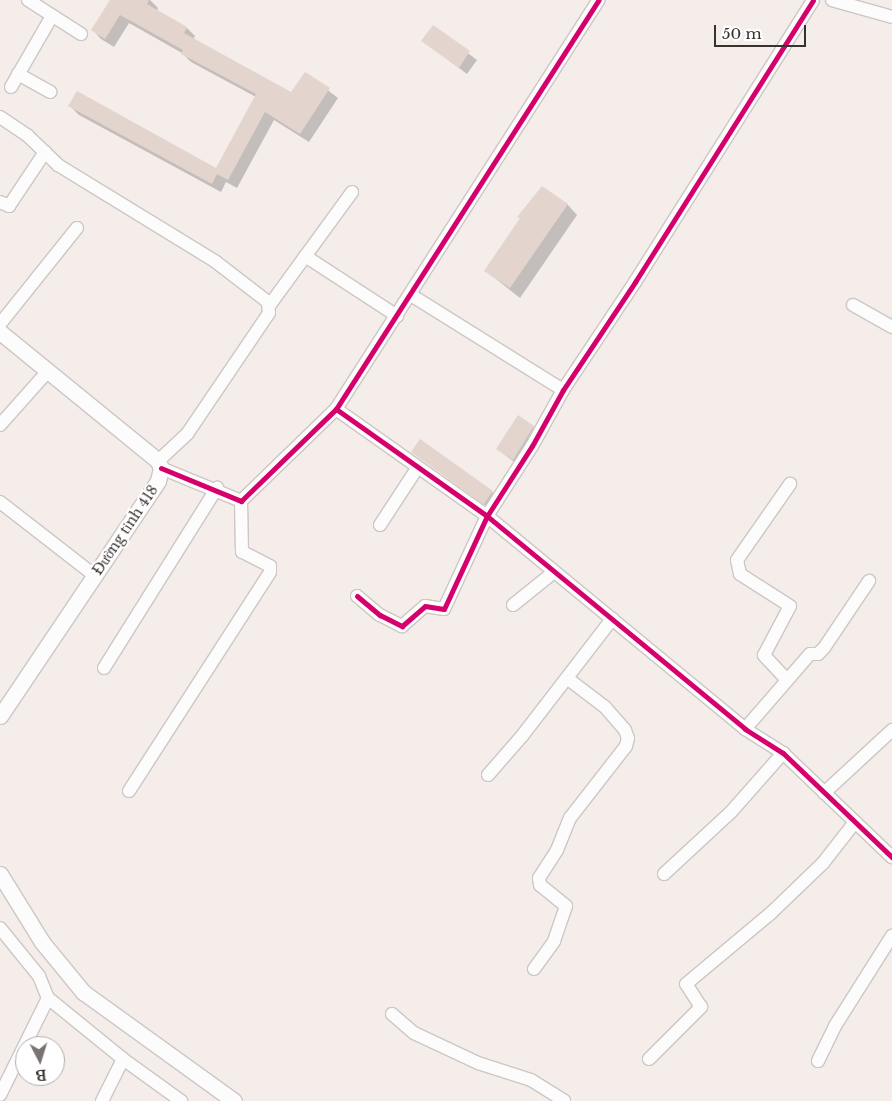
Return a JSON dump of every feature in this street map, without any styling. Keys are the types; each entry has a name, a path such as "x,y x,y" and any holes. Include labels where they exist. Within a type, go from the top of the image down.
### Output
{"main road":[{"path":"0,332 160,464"},
{"name":"Đường tỉnh 418","path":"0,716 158,481 160,464"},
{"path":"0,874 42,942 83,992 229,1099"}],"street":[{"path":"28,0 81,34"},
{"path":"129,791 270,572 270,566 242,552 241,501 336,409 411,295 598,0"},
{"path":"357,596 385,619 402,626 426,606 444,610 487,516 563,390 635,282 813,0"},
{"path":"832,0 892,18"},
{"path":"11,87 52,16"},
{"path":"18,74 50,92"},
{"path":"0,117 45,152 58,165 216,262 266,299 269,313 188,434 160,464 217,488 241,501"},
{"path":"0,202 9,206 45,152"},
{"path":"269,306 352,192"},
{"path":"0,324 77,228"},
{"path":"305,256 397,316"},
{"path":"411,295 563,390"},
{"path":"853,305 892,327"},
{"path":"0,425 48,371"},
{"path":"336,409 487,516 745,728 783,753 892,858"},
{"path":"380,525 418,467"},
{"path":"787,680 764,655 790,606 740,574 737,560 790,484"},
{"path":"104,668 217,488"},
{"path":"0,502 94,575"},
{"path":"513,605 554,572"},
{"path":"745,728 810,654 818,654 824,648 868,581"},
{"path":"488,775 612,619"},
{"path":"534,969 554,941 566,906 540,885 539,878 557,850 570,818 626,746 628,738 625,730 605,707 567,678"},
{"path":"824,793 892,730"},
{"path":"664,874 731,812 783,753"},
{"path":"649,1059 701,1007 686,984 771,913 823,863 855,822"},
{"path":"0,928 39,976 47,990 48,998 0,1096"},
{"path":"818,1061 836,1026 892,936"},
{"path":"48,998 123,1059 181,1101"},
{"path":"392,1014 414,1032 478,1063 532,1080 564,1101"},
{"path":"102,1101 123,1059"}],"building":[{"path":"110,0 149,0 147,4 187,27 184,33 291,92 305,72 330,88 300,134 265,112 228,180 217,174 212,184 68,106 77,91 216,168 256,94 181,54 183,50 120,15 105,39 91,30"},
{"path":"433,25 470,51 459,68 421,41"},
{"path":"542,186 568,204 510,288 484,271 520,218 517,217"},
{"path":"518,415 534,426 513,460 496,449"},
{"path":"420,439 493,491 484,504 411,452"}],"cycle path":[{"path":"161,468 241,501 336,409 599,0"},
{"path":"357,596 380,615 402,626 425,606 444,609 487,516 532,446 563,390 635,282 813,0"},
{"path":"336,409 487,516 745,729 783,753 892,857"}]}
